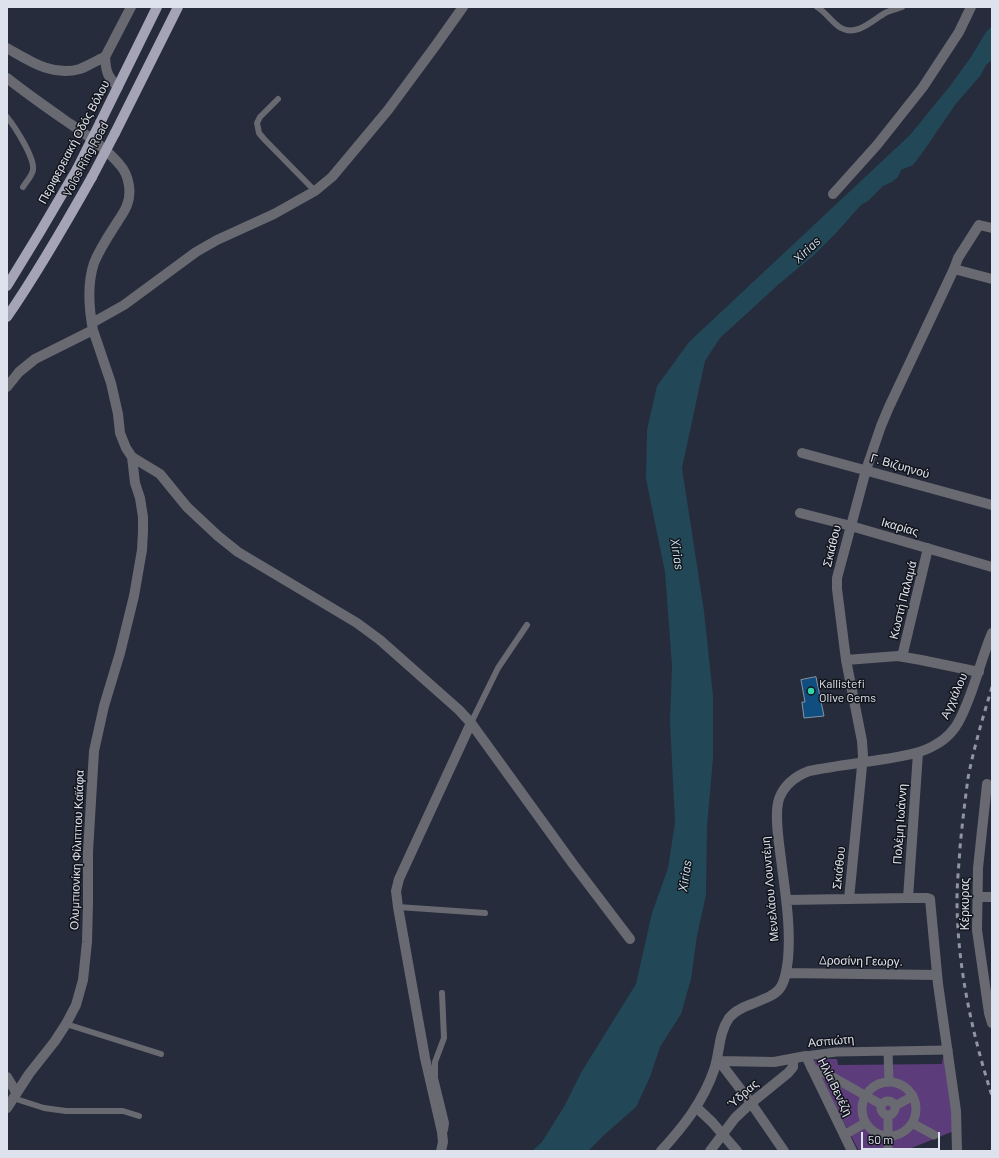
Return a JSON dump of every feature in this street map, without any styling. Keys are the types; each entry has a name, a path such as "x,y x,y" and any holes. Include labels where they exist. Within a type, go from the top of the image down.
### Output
{"main road":[{"name":"Περιφερειακή Οδός Βόλου","path":"7,286 77,168 158,7"},
{"name":"Volos Ring Road","path":"7,317 34,276 92,177 178,7"}],"street":[{"path":"118,87 109,78 105,56 131,7"},
{"path":"7,387 19,372 36,359 93,326 196,252 274,214 315,191 332,177 388,110 463,7"},
{"path":"833,194 877,145 923,87 959,32 971,7"},
{"path":"7,48 49,70 64,71 80,69 105,56"},
{"path":"7,78 97,143 120,164 126,176 130,192 128,205 94,263 91,273 90,286 93,326 111,383 118,414 120,433 126,448 132,457 160,474 187,507 233,548 357,623 380,640 459,710 471,723 573,864 630,939"},
{"name":"Σκιάθου","path":"849,899 863,763 862,741 846,660 837,583 866,470 889,407 954,270 958,258 979,225 992,228"},
{"path":"954,270 992,279"},
{"name":"Γ. Βιζυηνού","path":"802,453 992,505"},
{"name":"Ολυμπιονίκη Φίλιππου Καϊάφα","path":"7,1108 66,1024 76,1005 80,991 87,951 88,852 94,751 104,706 120,653 134,596 142,550 143,517 140,498 135,484 132,457"},
{"name":"Ικαρίας","path":"800,513 992,566"},
{"name":"Κωστή Παλαμά","path":"902,657 928,548"},
{"name":"Αγχιάλου","path":"918,753 944,740 957,725 979,672 992,633"},
{"path":"846,660 898,656 979,672"},
{"path":"441,1151 443,1142 442,1132 425,1058 396,891 397,883 471,723"},
{"name":"Μενελάου Λουντέμη","path":"661,1151 696,1107 706,1089 718,1060 723,1031 731,1017 738,1010 773,996 782,985 786,973 789,937 777,817 779,799 782,792 792,780 809,771 918,753"},
{"name":"Πολέμη Ιωάννη","path":"908,898 918,753"},
{"name":"Κέρκυρας","path":"987,784 978,868 978,930 989,1014 992,1023"},
{"path":"978,897 992,897"},
{"path":"786,900 929,898 937,975 956,1111 957,1151"},
{"name":"Δροσίνη Γεωργ.","path":"786,973 937,975"},
{"name":"Ασπιώτη","path":"718,1060 767,1062 836,1052 948,1050"},
{"path":"888,1051 889,1082"},
{"name":"Ηλία Βενέζη","path":"806,1056 852,1151"},
{"name":"Ύδρας","path":"710,1151 735,1118 788,1073 793,1067 793,1059"},
{"path":"718,1060 751,1103 784,1151"},
{"path":"811,1068 831,1076 882,1105"},
{"path":"7,1078 15,1095"},
{"path":"889,1082 903,1085 910,1092 915,1101 916,1112 912,1123 906,1131 897,1135 888,1136 876,1134 872,1131 865,1123 861,1108 865,1095 874,1086 889,1082"},
{"path":"895,1106 913,1096"},
{"path":"888,1115 882,1112 883,1103 887,1101 892,1102 895,1106"},
{"path":"888,1115 894,1112 895,1106"},
{"path":"696,1107 723,1134 737,1151"},
{"path":"888,1115 888,1151"},
{"path":"844,1135 865,1123"},
{"path":"912,1123 934,1135"}],"lane":[{"path":"817,7 837,25 849,30 858,30 888,12 902,7"},
{"path":"278,99 260,117 257,123 260,133 268,144 315,191"},
{"path":"7,117 29,153 33,164 33,171 24,187"},
{"path":"471,723 498,668 527,625"},
{"path":"398,907 486,912"},
{"path":"442,993 444,1038 436,1062 435,1070 446,1123 445,1130 442,1132"},
{"path":"66,1024 161,1054"},
{"path":"15,1095 44,1108 123,1111 139,1116"}],"shaded area":[{"path":"943,1057 954,1131 904,1151 859,1151 814,1061 817,1059 837,1059 838,1065 942,1064"}],"water":[{"name":"Xirias","path":"992,26 992,60 986,65 980,76 955,105 913,165 901,170 898,177 892,182 883,186 868,201 861,205 814,255 779,284 720,338 705,361 682,468 704,611 713,696 713,758 707,827 706,895 697,936 691,979 681,1014 660,1047 650,1077 636,1107 588,1151 532,1151 542,1142 565,1105 582,1071 636,984 652,913 668,868 675,823 670,721 672,666 665,572 646,479 647,430 657,386 689,342 910,135 950,86 971,57 986,32"}],"building":[{"name":"Kallistefi Olive Gems","path":"816,677 824,716 804,718 802,702 805,702 801,680"}],"railway":[{"path":"992,687 968,778 960,848 957,899 960,949 967,999 978,1048 992,1096"}],"place":[{"name":"Kallistefi Olive Gems","path":"811,691"}]}
